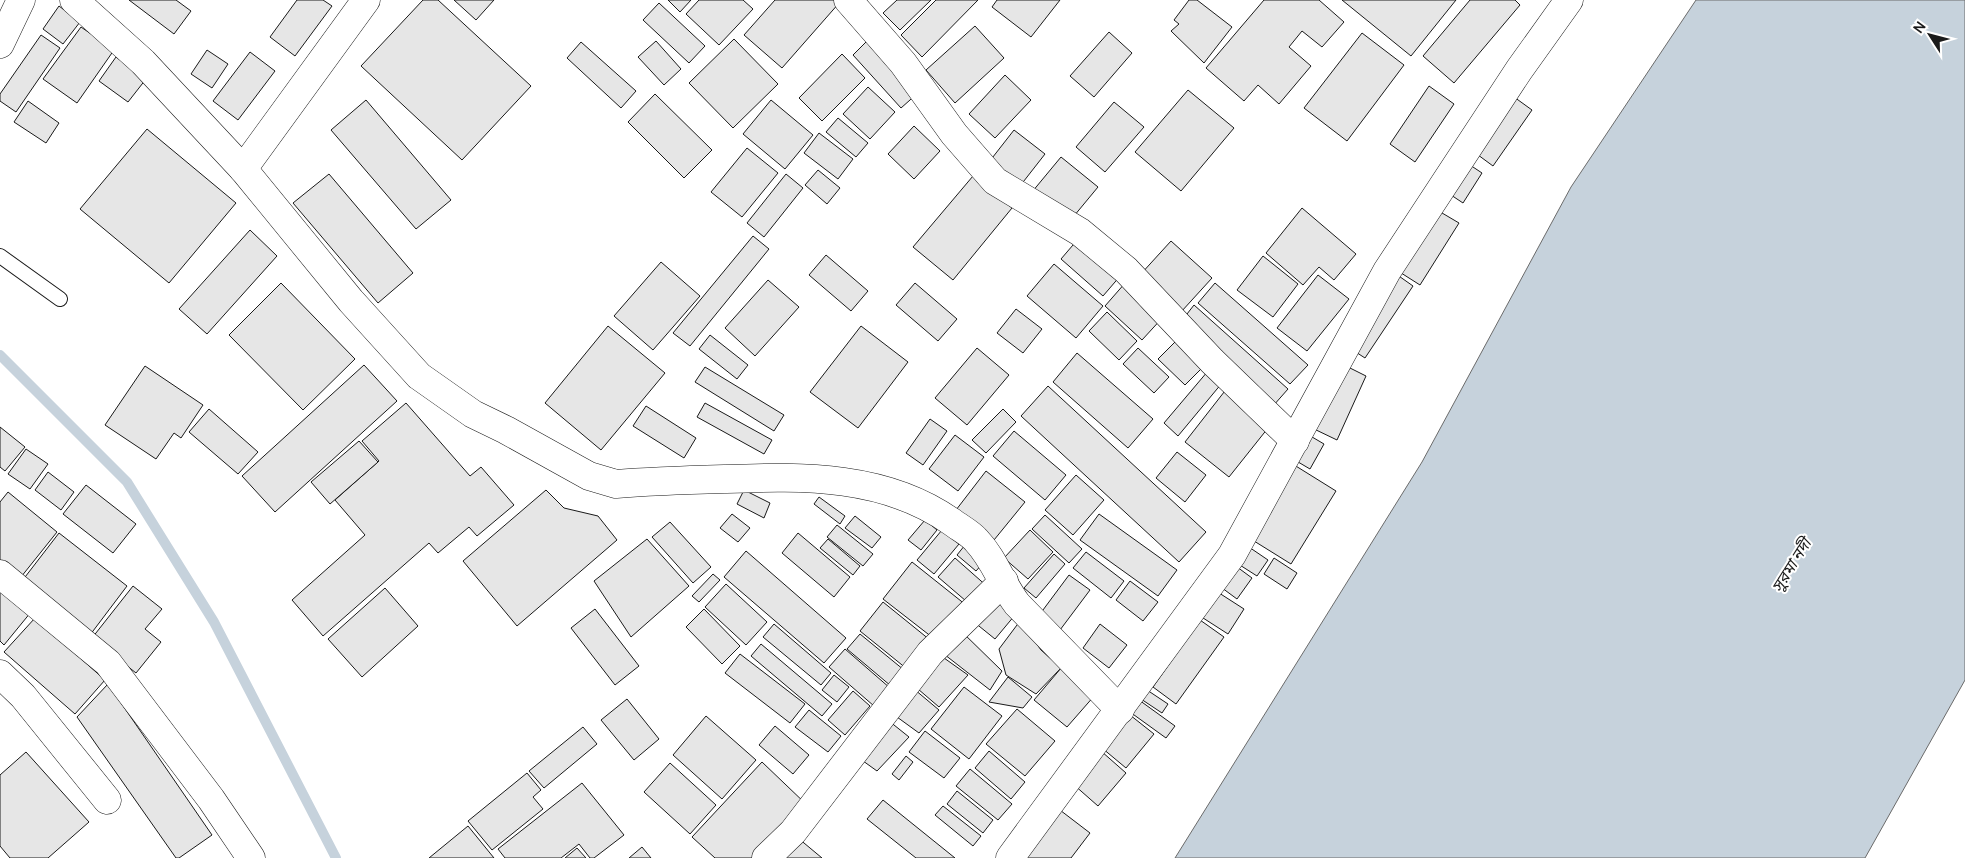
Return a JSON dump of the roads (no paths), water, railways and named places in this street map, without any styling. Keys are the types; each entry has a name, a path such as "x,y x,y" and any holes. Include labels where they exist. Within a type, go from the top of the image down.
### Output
{"street":[{"path":"0,44 21,0"},
{"path":"74,0 143,62 243,169 351,301 419,376 473,414 589,476 616,484 792,477 844,481 886,489 934,509 975,539 993,560 1008,592 1017,604 1120,710"},
{"path":"243,169 366,0"},
{"path":"848,0 903,63 954,134 995,181 1080,232 1126,270 1212,361 1295,442"},
{"path":"1010,858 1232,555 1387,272 1519,70 1569,0"},
{"path":"0,574 108,662 211,799 251,858"},
{"path":"766,858 793,832 930,653 1004,581"},
{"path":"0,674 23,696 107,800"}],"lane":[{"path":"0,256 60,299"}],"water":[{"name":"সুরমা নদী","path":"1696,0 1965,0 1965,680 1865,858 1175,858 1422,462 1571,187"}],"waterway":[{"path":"0,355 127,482 214,622 336,858"}]}
